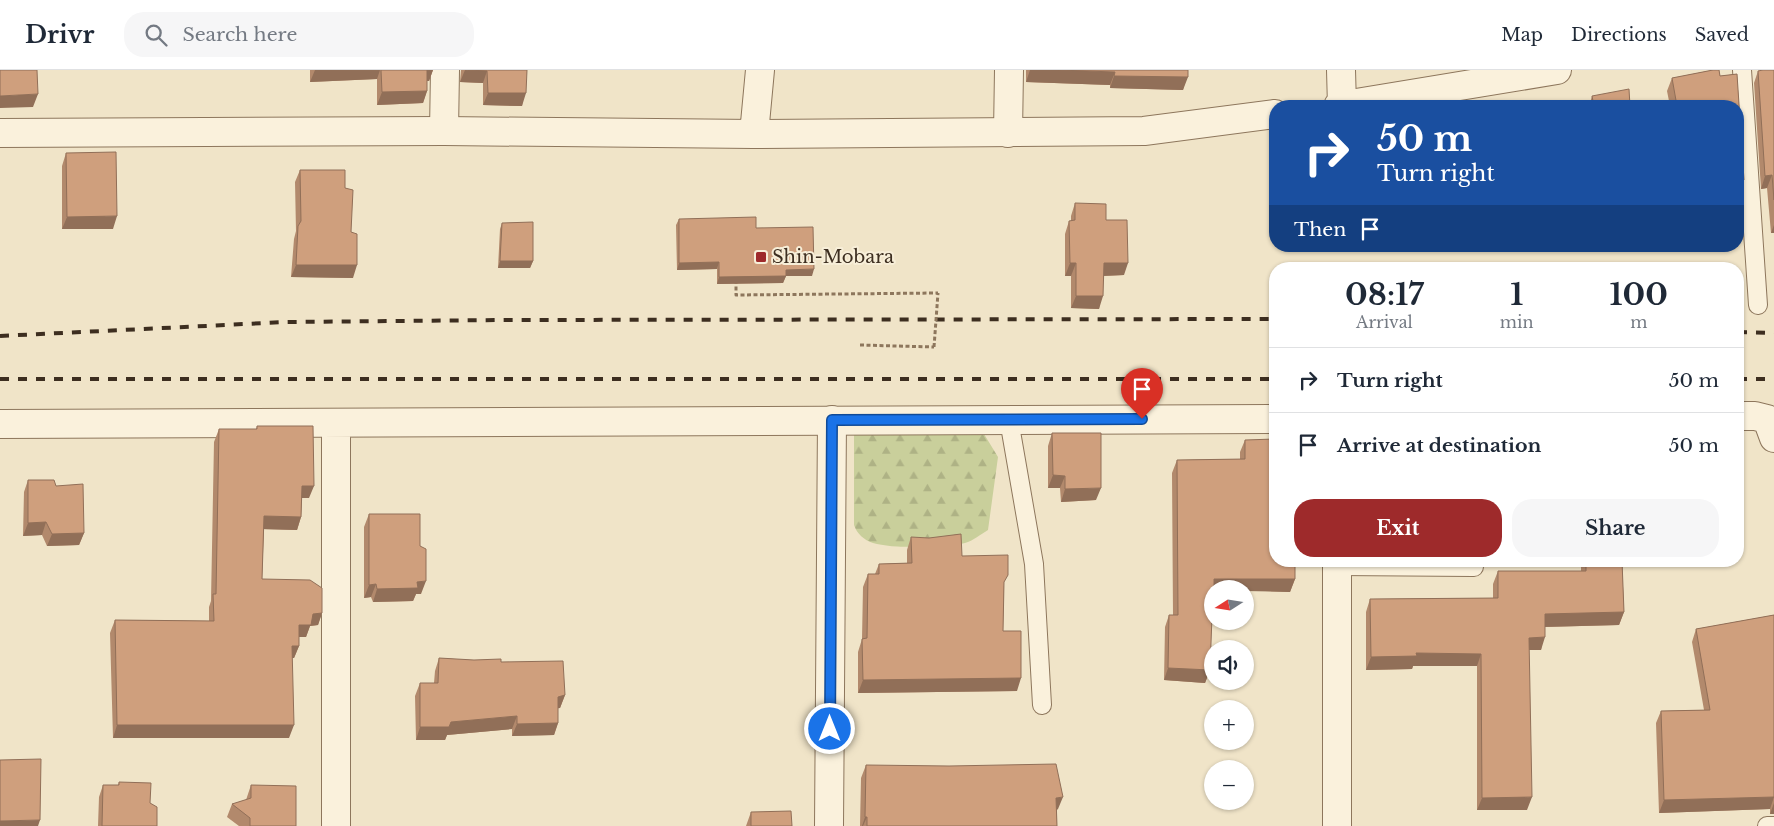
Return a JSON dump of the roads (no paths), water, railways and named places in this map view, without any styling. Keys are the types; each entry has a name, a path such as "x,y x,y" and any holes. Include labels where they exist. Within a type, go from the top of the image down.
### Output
{"street":[{"path":"444,70 444,131"},
{"path":"754,134 760,70"},
{"path":"1008,133 1009,70"},
{"path":"1341,70 1342,100"},
{"path":"1378,100 1557,70"},
{"path":"0,133 444,131 754,134 1008,133 1144,131 1269,115"},
{"path":"1744,416 1767,419 1774,438"},
{"path":"0,424 1269,419"},
{"path":"829,826 832,420"},
{"path":"336,424 336,826"},
{"path":"1336,567 1337,826"}],"lane":[{"path":"1742,70 1758,305"},
{"path":"1009,420 1034,564 1042,706"},
{"path":"1767,826 1774,826"}],"railway":[{"path":"0,336 286,322 1269,319"},
{"path":"1744,332 1774,333"},
{"path":"0,379 1269,379"},
{"path":"1744,379 1774,379"}],"place":[{"name":"Shin-Mobara","path":"761,257"}]}
